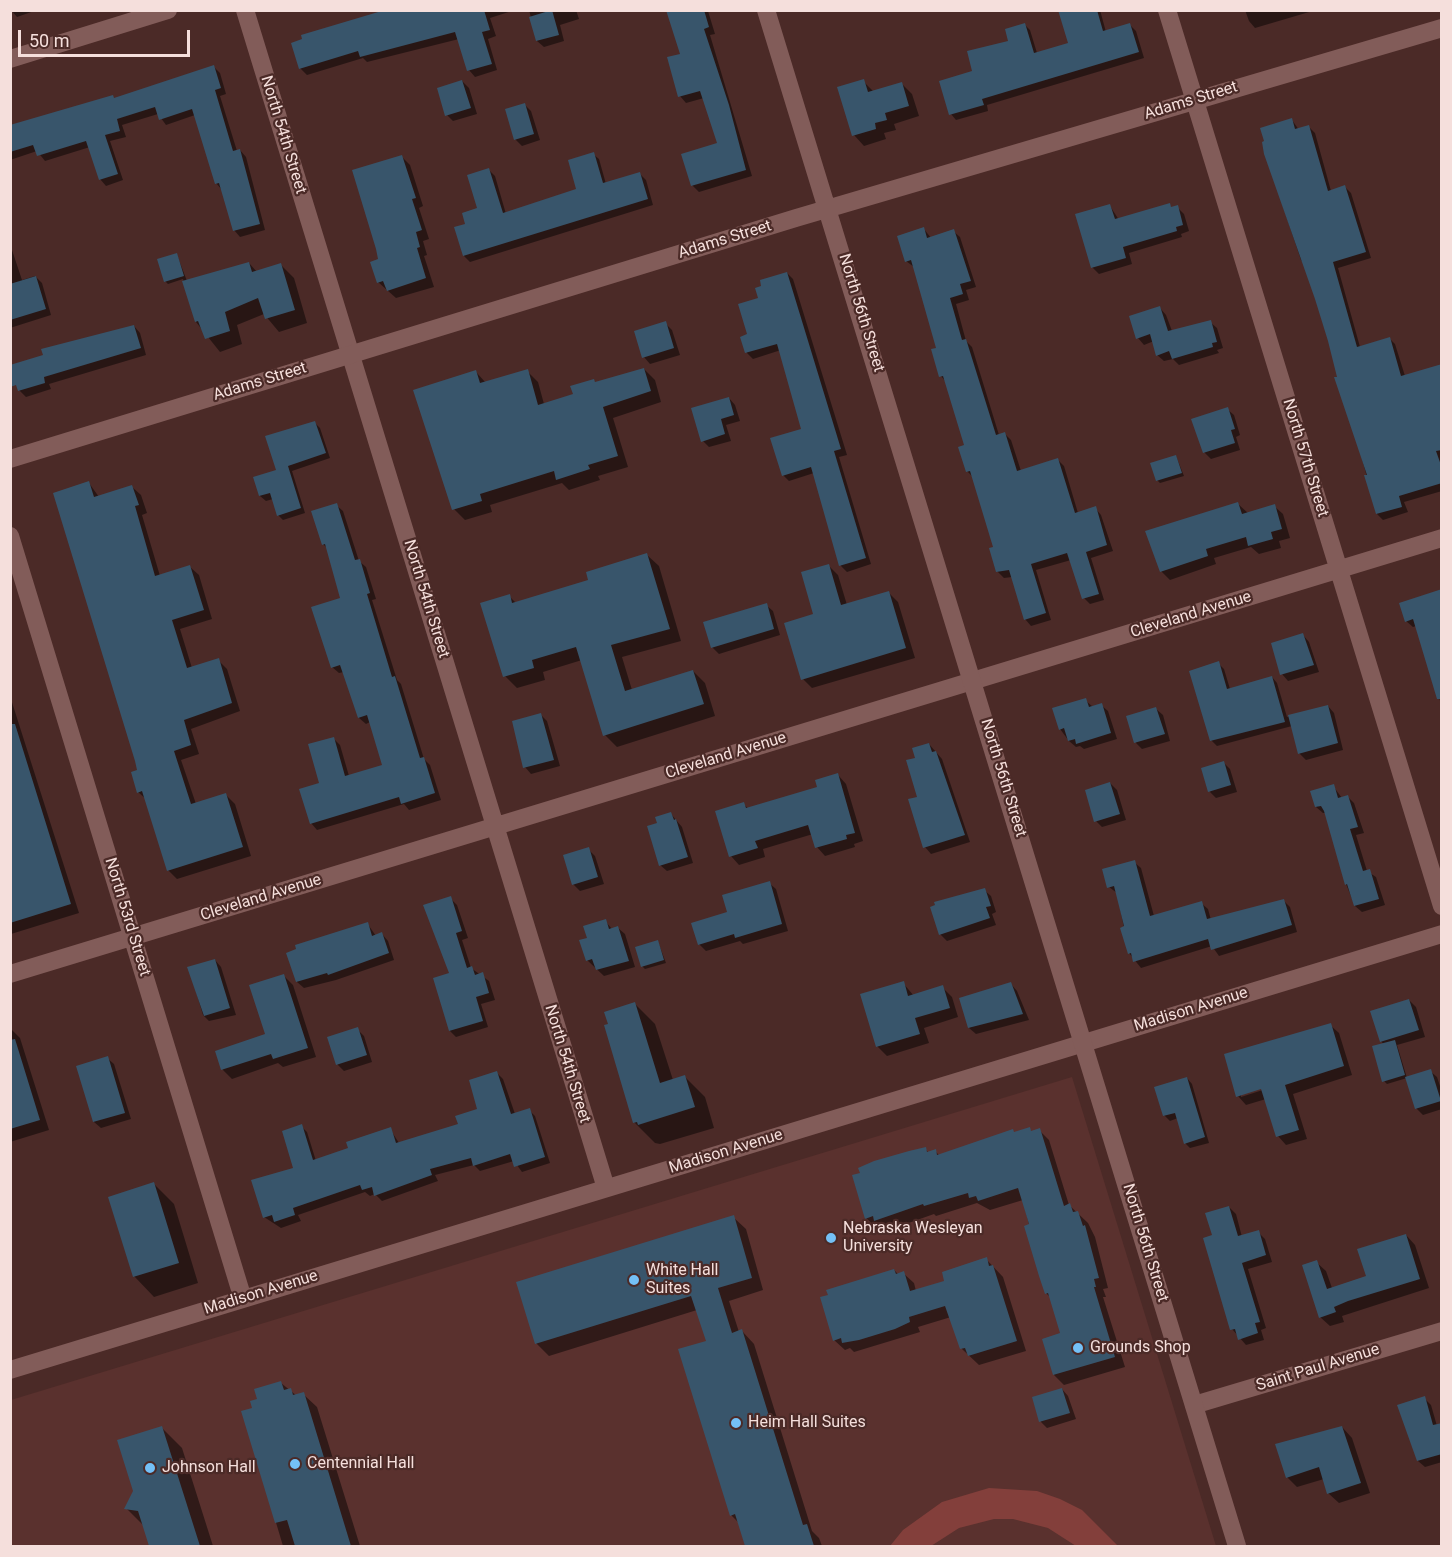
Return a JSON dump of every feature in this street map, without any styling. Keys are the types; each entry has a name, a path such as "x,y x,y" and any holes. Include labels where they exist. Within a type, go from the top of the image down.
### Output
{"street":[{"path":"10,59 168,10"},
{"name":"North 54th Street","path":"245,10 606,1188"},
{"name":"North 56th Street","path":"766,10 1237,1546"},
{"name":"North 57th Street","path":"1167,10 1442,906"},
{"name":"Adams Street","path":"10,459 828,208 1442,28"},
{"name":"North 53rd Street","path":"10,536 243,1299"},
{"name":"Cleveland Avenue","path":"10,974 1442,538"},
{"name":"Madison Avenue","path":"10,1370 1442,934"},
{"name":"Saint Paul Avenue","path":"1194,1406 1442,1331"}],"shaded area":[{"name":"Nebraska Wesleyan University","path":"1072,1077 1216,1546 11,1546 11,1400"},
{"path":"989,1488 1037,1491 1060,1499 1082,1510 1118,1546 1076,1546 1048,1528 1013,1519 994,1519 959,1528 931,1546 890,1546 903,1530 942,1502"}],"building":[{"path":"385,10 484,10 490,30 482,32 492,64 467,71 455,32 360,57 358,51 299,69 291,43 302,39 301,35"},
{"path":"552,10 559,35 536,41 529,17"},
{"path":"666,10 704,10 709,27 704,29 729,105 746,170 691,186 681,154 717,143 700,91 678,97 667,57 680,54"},
{"path":"1058,10 1097,10 1103,31 1130,23 1139,52 982,99 984,105 949,115 939,81 972,71 967,51 1008,41 1005,29 1025,23 1034,53 1068,43"},
{"path":"214,65 221,88 215,90 233,151 240,149 260,224 233,231 219,183 215,184 192,109 159,120 155,107 117,119 120,131 105,135 118,174 99,180 86,141 37,156 33,145 10,152 10,125 113,95 114,98"},
{"path":"864,79 868,92 902,82 909,106 885,113 887,120 875,123 876,129 852,136 837,87"},
{"path":"462,80 471,108 445,116 437,88"},
{"path":"525,103 534,134 514,140 505,109"},
{"path":"1292,118 1295,129 1309,125 1328,191 1345,185 1366,252 1333,262 1357,347 1390,337 1401,376 1442,364 1442,450 1436,451 1442,468 1442,483 1399,496 1402,507 1376,514 1364,475 1367,475 1334,377 1337,377 1315,299 1264,154 1262,142 1264,141 1260,128"},
{"path":"594,152 603,183 640,172 648,199 463,256 454,227 465,224 462,213 477,208 467,175 489,168 503,213 576,189 568,160"},
{"path":"402,155 416,198 412,199 422,230 416,232 420,247 417,248 426,278 387,291 383,281 377,283 370,262 378,259 352,170"},
{"path":"1170,203 1171,207 1178,205 1183,225 1176,227 1177,231 1123,247 1126,258 1091,268 1075,214 1110,204 1115,219"},
{"path":"924,227 927,238 954,229 971,281 960,284 963,294 950,298 962,340 966,339 996,435 1005,432 1017,471 1058,458 1075,513 1096,506 1107,545 1086,552 1099,594 1082,599 1067,553 1031,564 1046,613 1024,620 1009,570 996,572 989,548 993,547 970,471 966,472 958,447 964,445 943,376 939,377 931,349 936,348 911,260 905,262 897,236"},
{"path":"177,253 184,276 164,282 157,259"},
{"path":"249,262 252,272 281,263 295,310 265,319 258,298 225,312 230,331 205,339 198,321 195,322 182,281"},
{"path":"787,272 841,449 834,451 866,558 839,566 811,467 782,476 770,438 801,429 777,344 745,353 740,337 747,334 738,304 758,298 755,288 761,286 760,280"},
{"path":"36,276 46,309 10,320 10,284"},
{"path":"1160,306 1168,331 1211,320 1217,342 1212,343 1213,347 1172,359 1169,351 1156,356 1150,334 1136,339 1129,316"},
{"path":"666,321 674,348 642,358 634,331"},
{"path":"134,325 141,348 44,377 45,383 18,391 16,385 10,387 10,365 43,355 41,349"},
{"path":"644,368 651,391 603,407 618,456 588,465 590,469 556,480 554,471 480,494 482,501 452,510 413,390 476,370 480,383 528,369 538,405 573,394 570,386 594,379 595,382"},
{"path":"729,397 734,415 721,419 725,434 701,442 691,408"},
{"path":"1228,407 1235,429 1231,430 1235,443 1203,453 1191,419"},
{"path":"315,421 326,453 288,466 301,508 277,516 270,493 259,496 253,477 276,470 265,436"},
{"path":"1176,455 1182,473 1156,481 1150,463"},
{"path":"89,481 94,497 132,485 139,505 135,506 155,576 190,565 204,610 172,620 187,668 219,658 232,703 184,720 191,745 174,751 191,804 226,793 243,847 167,871 142,791 137,793 131,772 137,770 135,761 53,493"},
{"path":"1238,502 1242,514 1275,504 1282,529 1271,532 1273,539 1248,546 1246,537 1206,549 1208,556 1160,572 1145,531"},
{"path":"337,503 355,560 360,559 370,593 367,594 392,677 395,676 420,758 424,757 435,793 401,804 399,797 310,824 299,789 319,783 308,744 334,737 345,776 382,765 367,715 358,718 340,665 331,668 311,607 340,598 325,544 322,545 311,511"},
{"path":"647,553 670,629 611,645 625,691 693,670 704,704 603,736 576,647 532,660 534,668 503,677 480,603 510,594 512,603 588,580 586,572"},
{"path":"829,564 841,605 889,591 906,648 801,680 784,623 813,614 801,572"},
{"path":"1442,589 1442,699 1437,699 1413,619 1405,622 1399,603"},
{"path":"767,603 774,629 711,648 703,622"},
{"path":"1303,633 1314,665 1280,675 1271,643"},
{"path":"1219,661 1227,689 1272,676 1285,722 1210,741 1189,671"},
{"path":"1086,698 1089,707 1102,703 1111,733 1076,744 1075,739 1068,741 1064,728 1059,730 1052,708"},
{"path":"1328,705 1338,743 1298,754 1288,715"},
{"path":"1156,707 1165,734 1134,743 1126,716"},
{"path":"541,713 554,760 523,768 512,721"},
{"path":"10,724 15,724 71,904 10,923"},
{"path":"929,743 932,752 936,751 965,835 923,848 908,799 917,797 906,760 915,758 912,748"},
{"path":"1224,761 1231,785 1208,792 1201,768"},
{"path":"838,773 855,833 846,835 847,839 815,848 808,825 755,841 758,848 729,857 715,811 744,802 746,808 817,787 815,780"},
{"path":"1110,782 1120,814 1094,822 1085,790"},
{"path":"1334,784 1338,798 1348,795 1358,827 1350,829 1363,871 1370,869 1379,899 1354,906 1347,884 1345,885 1324,811 1321,806 1315,807 1310,791"},
{"path":"671,812 674,820 676,819 688,857 659,866 647,826 657,823 655,817"},
{"path":"589,847 598,877 572,885 563,855"},
{"path":"1135,860 1150,916 1202,901 1207,919 1284,899 1292,925 1211,950 1208,939 1133,962 1131,953 1128,954 1120,928 1124,926 1114,886 1107,888 1102,869"},
{"path":"770,881 782,924 735,938 734,934 698,945 691,923 727,912 722,895"},
{"path":"985,888 991,906 986,907 990,918 939,935 930,907 935,905 934,902"},
{"path":"451,896 462,931 456,933 467,968 472,966 475,975 483,972 489,993 476,997 483,1021 449,1031 433,978 449,973 423,905"},
{"path":"606,919 609,929 618,926 629,961 596,970 592,959 586,961 579,940 587,938 583,926"},
{"path":"368,922 372,936 382,932 389,953 328,975 327,973 296,982 286,953 296,949 295,945"},
{"path":"658,940 664,960 641,967 635,947"},
{"path":"215,959 230,1008 204,1016 187,967"},
{"path":"284,974 308,1048 273,1059 271,1054 221,1070 215,1051 265,1034 249,985"},
{"path":"904,981 908,996 943,985 950,1008 915,1018 920,1034 876,1047 860,994"},
{"path":"1011,982 1023,1014 968,1028 959,998"},
{"path":"1409,999 1419,1030 1380,1042 1370,1011"},
{"path":"635,1002 660,1083 685,1075 695,1107 638,1125 637,1122 633,1123 604,1025 608,1024 604,1012"},
{"path":"1331,1023 1344,1066 1285,1085 1299,1130 1276,1137 1261,1089 1236,1097 1224,1054"},
{"path":"358,1027 367,1055 336,1065 327,1037"},
{"path":"15,1039 40,1120 10,1129 10,1040"},
{"path":"1395,1040 1405,1075 1382,1082 1372,1046"},
{"path":"108,1056 125,1113 93,1122 76,1066"},
{"path":"1431,1069 1441,1101 1415,1109 1405,1077"},
{"path":"497,1071 511,1114 530,1108 545,1157 514,1167 510,1154 473,1166 471,1158 430,1169 432,1175 374,1196 372,1187 362,1190 360,1185 293,1208 295,1215 274,1222 272,1215 263,1218 251,1180 293,1168 282,1131 302,1124 313,1160 348,1148 346,1142 391,1127 396,1143 458,1124 455,1116 477,1109 469,1080"},
{"path":"1187,1077 1205,1137 1184,1144 1175,1113 1163,1116 1154,1087"},
{"path":"1030,1127 1031,1131 1040,1128 1064,1206 1070,1203 1073,1212 1078,1211 1083,1226 1085,1225 1099,1278 1094,1279 1096,1287 1094,1287 1115,1357 1053,1375 1042,1339 1060,1333 1024,1226 1029,1224 1018,1188 978,1201 976,1196 969,1198 968,1193 924,1206 923,1204 874,1221 873,1216 865,1219 852,1175 860,1173 858,1168 874,1161 909,1151 926,1147 927,1152 936,1149 937,1155 1013,1129 1014,1132"},
{"path":"154,1182 179,1263 133,1277 108,1197"},
{"path":"1229,1206 1238,1236 1259,1230 1266,1255 1242,1263 1260,1322 1255,1323 1258,1333 1238,1340 1235,1329 1230,1330 1203,1238 1212,1235 1205,1213"},
{"path":"734,1215 752,1278 718,1288 732,1333 742,1329 803,1525 807,1524 814,1546 745,1546 735,1514 730,1516 678,1349 706,1341 691,1296 535,1344 516,1282"},
{"path":"1406,1234 1420,1279 1348,1301 1334,1307 1336,1312 1319,1318 1302,1265 1317,1260 1327,1289 1366,1276 1357,1249"},
{"path":"987,1257 989,1266 993,1265 1017,1341 968,1356 965,1348 960,1349 945,1306 909,1317 910,1322 895,1329 859,1340 842,1343 841,1338 833,1341 820,1297 828,1295 826,1290 894,1269 896,1274 904,1271 910,1291 944,1281 942,1272"},
{"name":"Centennial Hall","path":"281,1381 284,1390 291,1388 293,1395 304,1392 351,1546 295,1546 287,1520 275,1523 241,1411 252,1408 250,1401 257,1399 254,1389"},
{"path":"1062,1388 1070,1413 1039,1422 1032,1397"},
{"path":"1425,1396 1433,1425 1442,1423 1442,1454 1417,1461 1397,1405"},
{"name":"Johnson Hall","path":"162,1426 200,1546 149,1546 138,1511 124,1509 133,1491 117,1440"},
{"path":"1342,1426 1361,1483 1327,1494 1319,1467 1286,1478 1275,1444"}],"place":[{"name":"Nebraska Wesleyan University","path":"831,1238"},
{"name":"White Hall Suites","path":"634,1280"},
{"name":"Grounds Shop","path":"1078,1348"},
{"name":"Heim Hall Suites","path":"736,1423"},
{"name":"Centennial Hall","path":"295,1464"},
{"name":"Johnson Hall","path":"150,1468"}]}
